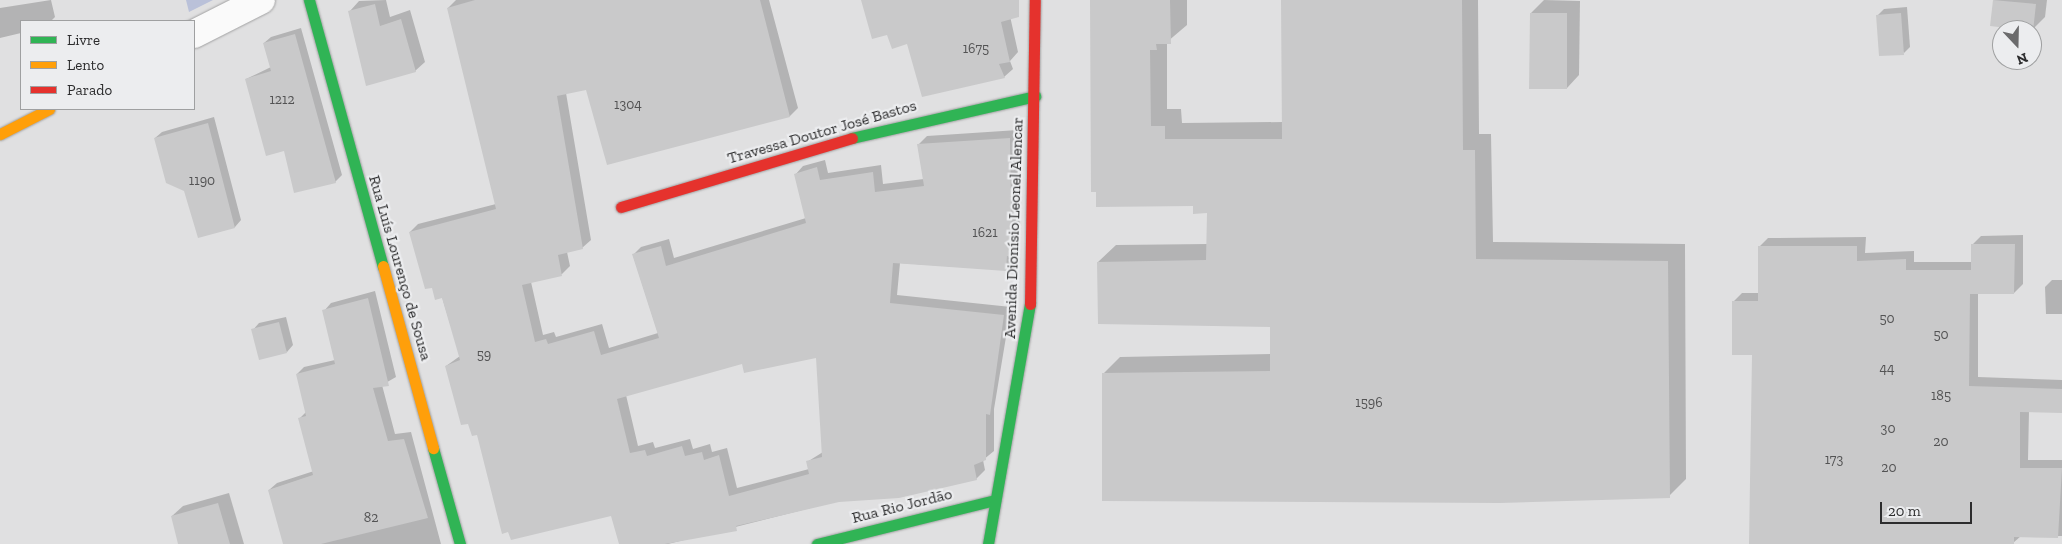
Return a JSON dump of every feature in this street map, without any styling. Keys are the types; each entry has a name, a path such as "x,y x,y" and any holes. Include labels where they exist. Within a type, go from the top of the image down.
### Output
{"street":[{"path":"195,33 261,0"},
{"name":"Rua Luís Lourenço de Sousa","path":"308,0 460,544"},
{"name":"Avenida Dionísio Leonel Alencar","path":"988,544 1030,303 1035,96 1035,0"},
{"name":"Travessa Doutor José Bastos","path":"621,207 884,128 1035,96"},
{"path":"0,134 47,110"},
{"name":"Rua Rio Jordão","path":"817,544 995,500"}],"shaded area":[{"path":"186,0 213,0 189,12"}],"building":[{"path":"475,0 760,0 790,117 607,165 586,90 557,96 583,249 558,255 562,276 522,285 535,342 546,339 548,344 594,331 601,355 659,338 632,254 661,246 666,266 806,223 794,174 817,167 820,180 873,172 875,192 924,186 917,144 1010,138 1012,257 1007,256 1006,271 893,263 890,303 1004,315 990,415 986,414 986,460 974,465 977,480 899,498 839,502 736,526 737,531 665,544 619,544 611,516 511,540 508,532 502,534 477,435 472,436 468,424 461,425 445,366 460,360 442,298 435,300 432,288 425,289 409,232 496,209 447,8","holes":["816,358 822,457 806,461 809,474 729,496 719,455 704,460 702,452 685,456 682,446 647,456 645,450 630,453 617,399 742,364 744,373"]},
{"path":"861,0 1019,0 1019,17 1001,22 1010,62 999,64 1005,78 922,97 907,44 892,49 887,35 872,39"},
{"path":"1090,0 1170,0 1171,44 1156,44 1157,50 1150,50 1151,126 1165,126 1165,139 1282,139 1281,0 1462,0 1463,150 1475,150 1476,259 1668,261 1670,498 1500,503 1102,501 1102,373 1270,371 1270,327 1098,324 1097,262 1206,260 1207,213 1193,214 1193,206 1096,207 1096,192 1091,192"},
{"path":"1993,0 2036,4 2034,20 1992,20 1992,26 1990,26"},
{"path":"375,4 380,26 401,19 416,72 366,86 348,11"},
{"path":"1530,13 1567,13 1567,89 1529,89"},
{"path":"1901,13 1904,55 1879,56 1876,15"},
{"path":"295,34 336,183 294,193 284,151 266,156 245,79 271,71 263,43"},
{"path":"208,123 235,228 198,238 184,191 166,183 154,138"},
{"path":"1971,244 2015,244 2014,294 1970,294 1969,386 2062,389 2062,413 2020,412 2020,468 2062,468 2058,538 2014,537 2014,544 1749,544 1752,355 1732,355 1732,301 1758,301 1758,246 1857,246 1857,261 1906,259 1906,270 1971,270"},
{"path":"368,298 389,386 373,388 388,441 404,439 428,518 321,544 283,544 268,490 313,475 298,418 306,416 296,374 335,364 322,310"},
{"path":"279,322 287,353 259,360 251,329"},
{"path":"218,503 230,544 178,544 171,516"}],"traffic: fast":[{"path":"309,0 383,266"},
{"path":"852,138 1035,96"},
{"path":"988,544 1030,304"},
{"path":"433,448 460,544"},
{"path":"817,544 995,500"}],"traffic: slow":[{"path":"0,134 47,110"},
{"path":"383,266 433,448"}],"traffic: jam":[{"path":"1030,304 1035,0"},
{"path":"621,207 852,138"}]}
